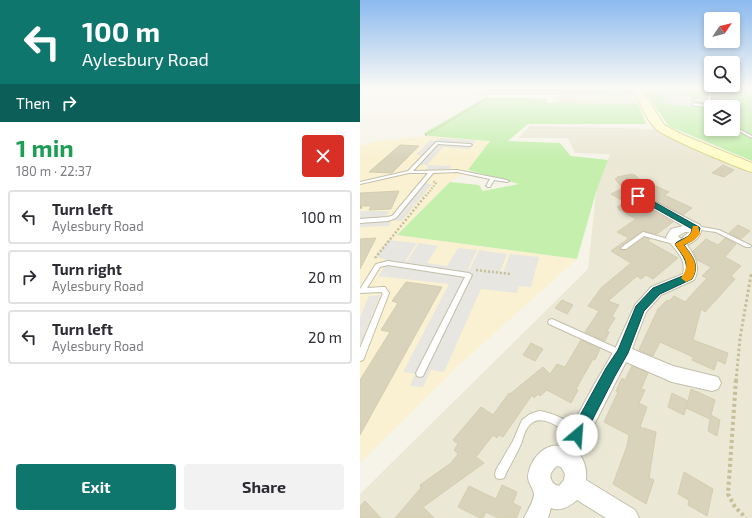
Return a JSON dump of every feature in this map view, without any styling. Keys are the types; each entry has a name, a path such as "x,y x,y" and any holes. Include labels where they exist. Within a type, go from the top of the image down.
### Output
{"street":[{"path":"650,112 660,127 679,137 752,168"},
{"path":"638,196 696,228"},
{"path":"566,457 600,391 622,353 640,309 656,291 689,277 692,269 690,260 672,237 675,232 684,229 696,228"},
{"path":"622,353 672,374 712,383"},
{"path":"555,455 566,457 574,466 577,473 575,486 567,495 556,498 546,492 539,480 541,467 544,462 555,455"},
{"path":"575,486 627,518"},
{"path":"536,518 546,492"}],"lane":[{"path":"740,131 752,137"},
{"path":"410,172 437,143 470,145"},
{"path":"360,183 410,172 457,171 507,181"},
{"path":"360,221 388,219 394,217 431,172"},
{"path":"488,186 492,179"},
{"path":"696,228 717,231 748,246"},
{"path":"624,248 643,234 679,244"},
{"path":"361,291 378,265 388,263 469,275 420,373"},
{"path":"360,358 386,293 383,289 361,291"},
{"path":"552,322 622,353"},
{"path":"500,474 517,442 521,430 526,422 533,417 552,418 577,435"}],"path":[{"path":"425,135 464,112"},
{"path":"390,240 436,183 430,179 425,179"},
{"path":"746,518 735,507 728,494 740,338 752,272"}],"shaded area":[{"path":"530,126 656,129 752,170 752,518 360,518 360,494 588,269 596,192 610,154 575,153 568,138 518,138"},
{"path":"429,136 490,141 468,170 450,182 397,235 577,259 459,365 360,463 360,146 377,141"},
{"path":"439,138 476,140 469,149 443,147 427,165 420,165 428,156 416,155 430,140 436,140"},
{"path":"427,165 452,166 449,169 427,170"},
{"path":"426,183 432,184 402,221 394,221"},
{"path":"360,211 389,211 385,221 391,221 389,226 360,227"},
{"path":"388,240 417,243 405,261 407,261 419,243 438,246 427,263 447,266 458,248 477,250 468,269 470,269 479,250 507,254 500,272 503,272 510,254 539,257 531,287 519,286 517,293 481,289 444,372 431,370 423,387 410,386 415,374 403,372 449,284 378,276 383,269 385,259 375,257"},
{"path":"380,295 360,345 360,317 369,296"}],"green space":[{"path":"460,112 641,112 646,124 528,124 508,141 560,143 571,156 608,160 596,192 577,259 397,235 450,182 479,185 483,191 519,184 468,170 490,141 429,136 424,133"},
{"path":"659,112 704,112 704,136 740,136 740,112 752,112 752,161 669,126"}],"building":[{"path":"400,145 419,146 392,173 369,172"},
{"path":"723,165 734,170 724,177 712,173"},
{"path":"632,174 644,184 647,182 669,192 664,195 692,208 683,215 639,192 633,193 633,199 673,222 657,234 642,231 621,246 620,249 627,250 644,238 650,239 648,241 678,258 653,279 646,275 641,279 637,276 608,301 619,305 612,316 615,318 607,331 609,332 605,341 585,332 599,311 588,306 601,288 631,263 611,251 629,238 617,232 636,219 618,209 620,208 617,207 625,202 611,194 623,188 615,179 618,178 617,177"},
{"path":"399,191 391,209 369,210 371,206 360,206 360,193"},
{"path":"738,225 750,231 741,239 729,233"},
{"path":"376,238 360,269 360,239"},
{"path":"725,238 736,244 725,257 741,266 731,276 735,279 705,312 701,309 693,340 728,353 725,364 717,360 714,370 692,360 693,357 660,342 653,356 639,350 658,309 667,300 669,301 674,296 685,302 707,278 702,276 711,267 697,260 693,251 706,239 718,245"},
{"path":"406,282 442,287 360,435 360,380 390,332 381,330 398,303 392,301"},
{"path":"562,300 573,305 567,314 555,308"},
{"path":"581,340 600,349 595,360 593,359 576,389 578,390 571,403 547,390 540,396 538,394 534,398 532,395 503,437 499,435 497,438 493,435 476,457 484,463 423,507 434,518 395,518 421,488 420,485 451,463 458,454 454,450 458,444 453,440 481,407 493,415 509,393 510,394 543,367 550,374 557,364 565,367"},
{"path":"531,343 543,349 535,361 523,355"},
{"path":"632,366 648,373 641,389 645,390 639,403 647,407 640,427 656,432 649,478 654,480 646,504 613,484 627,446 629,435 604,422 618,392 616,391 622,378 625,380"},
{"path":"691,389 715,400 711,415 720,420 717,436 708,431 710,419 686,408 687,403 684,415 668,407 672,393 688,401"},
{"path":"684,472 713,489 707,516 688,505 689,500 678,494"},
{"path":"502,485 517,492 513,503 521,507 516,518 498,518 486,512 483,518 480,518 458,507 469,486 496,499"},
{"path":"365,501 381,518 360,518 360,506"}],"slow traffic":[{"path":"686,278 689,277 692,269 690,260 679,244 690,239 695,234 695,228"}],"route":[{"path":"577,435 610,372 622,353 640,309 656,291 689,277 692,269 690,260 679,244 690,239 695,234 696,228 638,196"}]}
